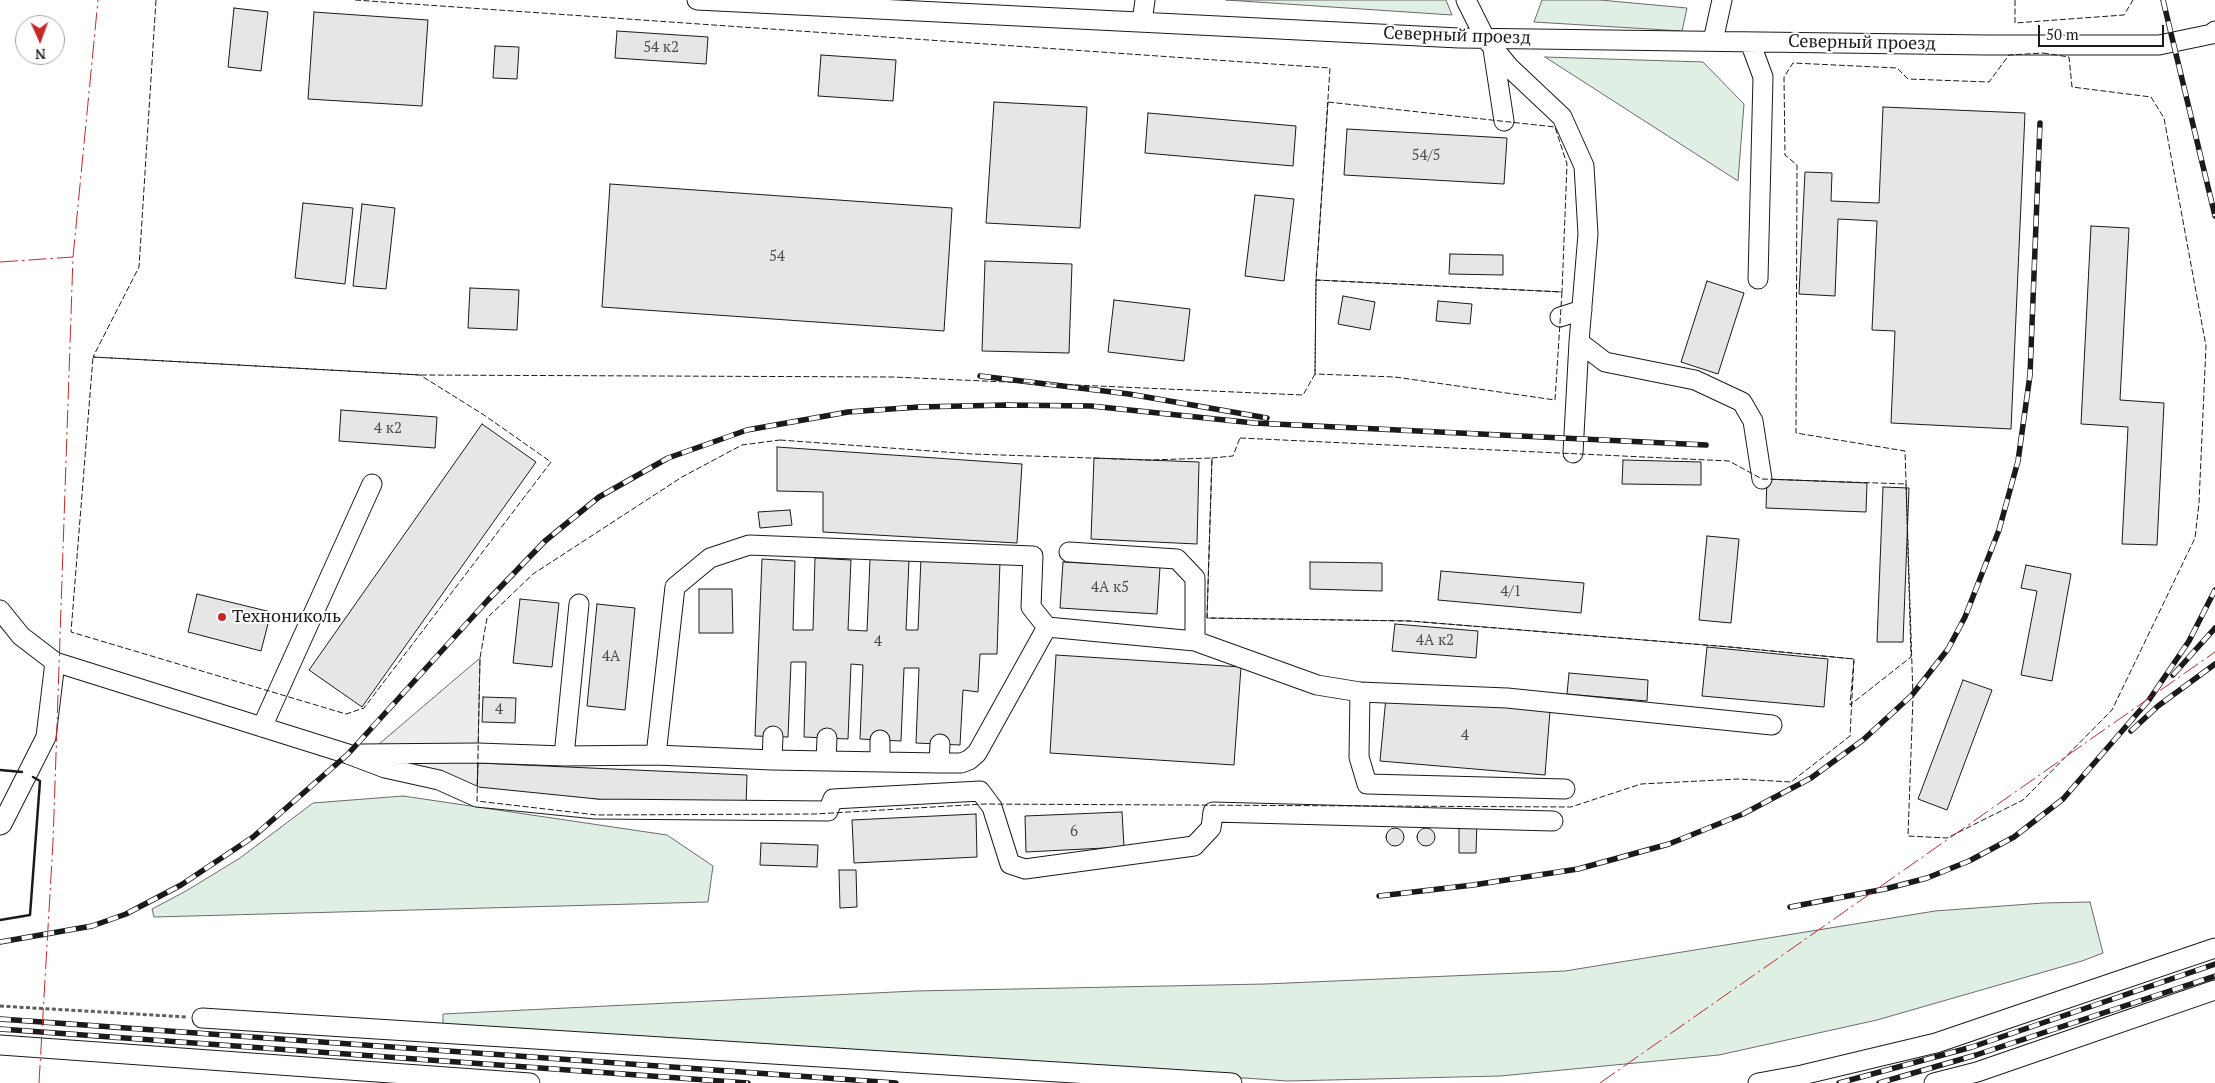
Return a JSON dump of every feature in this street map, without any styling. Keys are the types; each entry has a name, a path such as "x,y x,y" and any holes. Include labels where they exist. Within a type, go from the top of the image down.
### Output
{"street":[{"name":"Северный проезд","path":"697,0 914,6 1489,43 1713,41 1987,45 2159,45 2214,35"},
{"path":"1142,22 1145,0"},
{"path":"1466,0 1489,43 1510,68 1562,117 1584,166 1588,234 1579,342 1573,454"},
{"path":"1713,41 1722,0"},
{"path":"1750,42 1763,77 1758,279"},
{"path":"1489,43 1504,121"},
{"path":"1560,317 1582,310"},
{"path":"1579,342 1605,362 1695,380 1742,402 1754,421 1762,479"},
{"path":"262,727 372,484"},
{"path":"656,754 675,587 710,558 749,545 781,553 1033,556 1031,608 1046,627 1195,641 1317,685 1360,692 1507,698 1772,724"},
{"path":"1069,552 1177,559 1196,578 1195,641"},
{"path":"564,756 580,604"},
{"path":"0,610 21,636 55,662 348,754 386,768 439,780 477,797 596,809 828,811 833,799 980,791 992,807 1010,864 1025,869 1194,846 1211,828 1213,812 1553,821"},
{"path":"348,754 478,753 564,756 656,754 772,760 961,763 969,760 977,753 1046,627"},
{"path":"0,825 46,737 55,662"},
{"path":"1360,692 1359,757 1367,784 1565,789"},
{"path":"772,760 773,736"},
{"path":"826,761 827,738"},
{"path":"880,740 880,762"},
{"path":"939,763 940,744"},
{"path":"1758,1083 1802,1075 1936,1043 2215,948"},
{"path":"1934,1083 1976,1072 2215,990"},
{"path":"202,1018 1232,1083"},
{"path":"0,1045 530,1083"}],"path":[{"path":"0,1006 202,1018"}],"green space":[{"path":"1226,0 1446,0 1452,15"},
{"path":"1542,0 1600,0 1687,8 1682,31 1534,22"},
{"path":"1545,57 1703,62 1744,104 1738,181"},
{"path":"403,796 667,835 713,866 708,902 154,917 152,909 240,858 313,803"},
{"path":"2090,902 2103,953 2082,961 1877,1020 1719,1055 1500,1076 1287,1081 892,1053 443,1030 443,1014 915,991 1265,984 1565,971 1935,911 2043,903"}],"shaded area":[{"path":"480,658 477,801 365,756"}],"building":[{"path":"234,8 268,12 261,71 228,67"},
{"path":"314,12 428,20 422,106 308,99"},
{"path":"617,31 708,37 706,64 615,58"},
{"path":"495,46 519,47 517,79 493,78"},
{"path":"821,55 896,60 893,101 818,96"},
{"path":"994,102 1087,107 1080,228 986,223"},
{"path":"1883,107 2025,113 2011,429 1891,423 1895,331 1872,330 1877,221 1838,219 1835,296 1799,294 1805,172 1832,173 1831,201 1879,203"},
{"path":"1148,113 1296,126 1293,166 1145,153"},
{"path":"1347,129 1507,138 1504,184 1344,175"},
{"path":"610,184 952,208 944,331 602,307"},
{"path":"1255,195 1294,199 1284,281 1245,276"},
{"path":"303,203 353,208 345,284 295,278"},
{"path":"362,204 395,208 386,289 353,286"},
{"path":"2091,226 2129,228 2120,400 2164,403 2157,545 2122,544 2128,427 2081,424"},
{"path":"1450,254 1503,255 1503,275 1449,274"},
{"path":"985,261 1072,264 1069,353 982,351"},
{"path":"1707,281 1744,293 1718,374 1681,362"},
{"path":"470,288 519,290 517,330 468,328"},
{"path":"1343,296 1375,302 1370,330 1338,324"},
{"path":"1114,300 1190,309 1184,361 1108,352"},
{"path":"1438,301 1472,304 1470,324 1436,321"},
{"path":"341,410 437,417 435,448 339,441"},
{"path":"482,424 536,462 362,707 309,670"},
{"path":"777,447 1022,464 1017,543 823,532 823,492 777,491"},
{"path":"1094,458 1199,462 1197,544 1091,539"},
{"path":"1623,460 1701,462 1701,485 1622,484"},
{"path":"1767,479 1867,483 1866,512 1766,508"},
{"path":"1883,487 1909,488 1903,642 1877,642"},
{"path":"790,510 792,525 760,528 758,512"},
{"path":"1707,536 1739,539 1731,623 1699,620"},
{"path":"815,558 851,560 848,630 867,631 870,559 909,560 906,630 918,630 921,558 1000,561 997,654 980,654 978,692 963,690 960,745 916,743 919,668 904,668 901,741 860,739 863,665 851,664 848,739 804,737 806,662 791,662 788,737 755,736 762,559 795,561 793,630 813,630"},
{"path":"1063,562 1160,567 1157,614 1060,608"},
{"path":"1310,562 1382,563 1382,591 1310,589"},
{"path":"2026,565 2071,574 2052,681 2021,675 2037,591 2021,588"},
{"path":"1441,571 1584,583 1581,613 1438,600"},
{"path":"699,589 732,589 733,633 699,633"},
{"path":"197,594 271,612 261,651 188,632"},
{"path":"520,599 559,603 552,667 513,663"},
{"path":"597,604 635,608 625,710 587,706"},
{"path":"1395,624 1478,631 1476,658 1392,651"},
{"path":"1707,647 1828,659 1824,707 1702,696"},
{"path":"1056,655 1241,667 1234,765 1050,753"},
{"path":"1569,673 1648,680 1647,701 1567,694"},
{"path":"1963,680 1992,690 1947,810 1918,799"},
{"path":"483,697 516,698 515,723 482,722"},
{"path":"1386,697 1550,711 1545,775 1380,761"},
{"path":"478,763 747,775 746,807 477,793"},
{"path":"1122,812 1124,847 1026,852 1025,816"},
{"path":"976,814 977,857 854,863 852,820"},
{"path":"1459,820 1477,820 1476,853 1459,853"},
{"path":"1395,828 1402,830 1404,837 1402,844 1395,846 1388,844 1386,837 1388,830"},
{"path":"1426,828 1433,830 1435,837 1433,844 1426,846 1419,844 1417,837 1419,830"},
{"path":"761,843 818,845 817,867 760,865"},
{"path":"839,870 856,870 857,907 840,908"}],"railway":[{"path":"2163,0 2215,216"},
{"path":"1379,896 1473,885 1578,869 1669,844 1743,814 1811,778 1863,740 1912,695 1948,649 1965,617 1999,530 2018,461 2030,375 2040,123"},
{"path":"980,376 1129,394 1267,418"},
{"path":"0,942 92,926 126,914 181,885 253,837 348,754 488,600 545,541 599,497 668,458 747,430 848,412 919,407 1091,406 1254,423 1706,445"},
{"path":"1790,907 1885,889 1927,878 1969,861 2014,837 2063,799 2149,700 2189,641 2215,590"},
{"path":"2173,675 2215,628"},
{"path":"2131,731 2158,706 2215,664"},
{"path":"1839,1083 1972,1047 2215,964"},
{"path":"1879,1083 1976,1055 2215,976"},
{"path":"0,1019 896,1083"},
{"path":"0,1029 748,1083"}],"fence":[{"path":"156,0 139,267 93,357 420,375 893,377 1303,395 1315,374 1316,280 1330,68 355,0"},
{"path":"2015,0 2015,23 2124,15 2133,0"},
{"path":"2043,53 2069,57 2072,87 2151,97 2164,118 2206,346 2199,503 2195,538 2112,710 2023,800 1947,838 1908,836 1913,697 1905,451 1796,433 1797,165 1785,155 1784,77 1793,63 1897,68 1908,79 1989,82 2009,55 2043,53"},
{"path":"1328,102 1555,127 1567,164 1562,292 1316,280 1328,102"},
{"path":"1316,280 1562,292 1555,400 1395,377 1315,374 1316,280"},
{"path":"93,357 420,375 484,415 551,462 364,708 346,714 71,632 93,357"},
{"path":"1240,438 1729,461 1762,479 1906,484 1911,657 1850,705 1854,659 1410,621 1207,618 1212,458 1233,456 1240,438"},
{"path":"780,440 972,454 1149,460 1212,458 1207,618 1410,621 1854,659 1850,736 1791,782 1738,779 1641,784 1571,807 984,804 815,814 597,815 477,801 480,658 487,618 533,574 682,477 742,445 780,440"}],"wall":[{"path":"0,770 22,772"},
{"path":"0,920 30,915 40,781 33,777"}],"power":[{"path":"39,1083 53,842 73,257 98,0"},
{"path":"0,262 73,257"},
{"path":"1600,1083 2215,652"}],"place":[{"name":"Технониколь","path":"222,617"}]}
